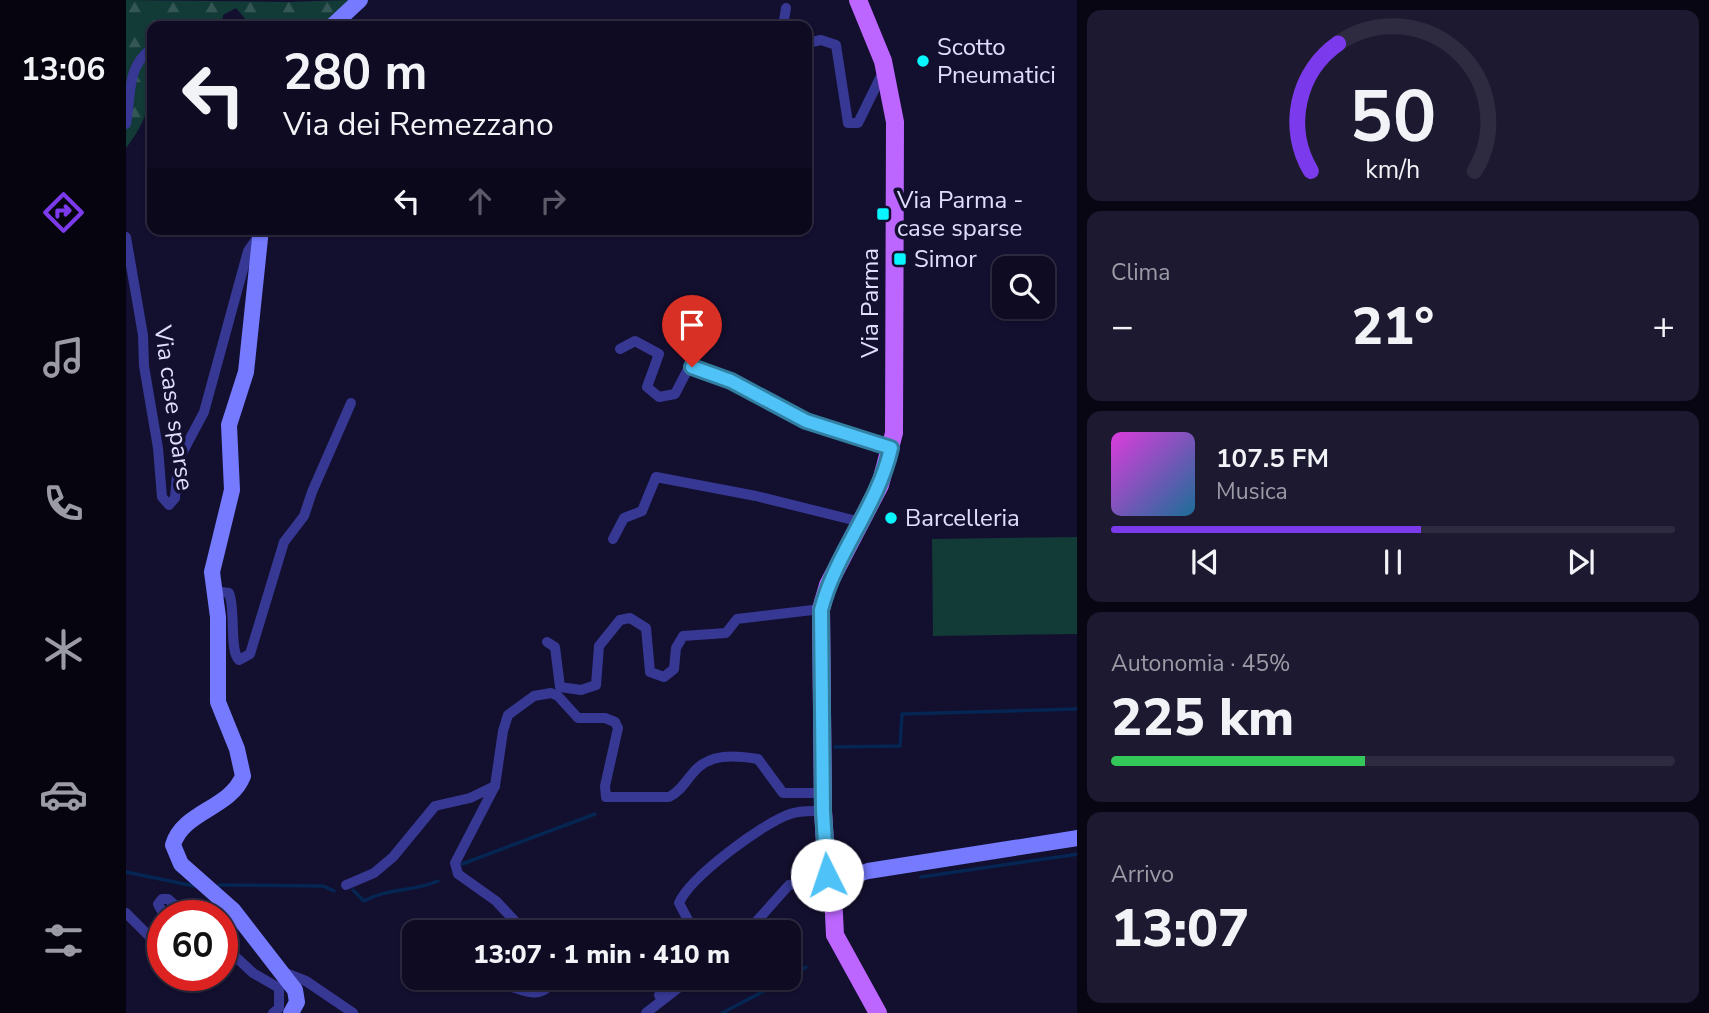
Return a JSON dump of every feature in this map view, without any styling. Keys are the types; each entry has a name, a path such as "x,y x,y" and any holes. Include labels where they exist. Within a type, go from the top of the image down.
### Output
{"main road":[{"name":"Via Parma","path":"858,0 884,70 895,122 891,448 880,485 828,585 821,610 823,802 835,935 878,1013"}],"street":[{"path":"337,21 360,0"},
{"path":"784,21 786,8"},
{"path":"812,42 821,40 836,45 848,124 858,123 884,70"},
{"path":"126,124 129,68 147,51"},
{"name":"Via case sparse","path":"126,237 143,335 144,366 158,448 162,497 169,505 175,498 178,487 178,461 204,412 248,251 258,235"},
{"path":"260,235 246,372 229,425 232,490 212,572 218,617 218,702 237,750 243,776 230,795 176,834 173,845 181,864 233,910 295,990 297,1002 291,1013"},
{"path":"620,349 635,341 659,354 647,387 659,397 675,394 688,371 697,367 806,421 891,448"},
{"path":"214,591 229,593 235,628 234,651 240,660 246,659 250,654 284,541 304,516 351,402"},
{"path":"613,539 624,518 642,511 656,477 756,496 861,522"},
{"path":"547,642 555,647 560,687 581,690 596,685 599,646 620,620 630,618 646,628 650,672 664,677 674,669 676,648 683,636 726,634 733,622 746,617 780,616 821,610"},
{"path":"514,920 496,901 458,874 454,863 495,786 508,715 534,696 551,693 558,696 578,718 605,718 615,722 618,728 605,786 606,797 669,797 698,766 707,760 727,757 758,759 783,793 823,802"},
{"path":"346,885 374,873 393,857 435,806 470,797 495,786"},
{"path":"688,920 680,903 683,895 702,876 750,836 792,813 823,802"},
{"path":"758,920 789,885 831,882 868,871 1077,838"},
{"path":"126,913 147,934"},
{"path":"238,959 253,973 279,988 279,1008 273,1013"},
{"path":"280,971 306,981 353,1013"},
{"path":"522,990 534,994 546,990"},
{"path":"649,1011 654,999 663,990"},
{"path":"649,1011 676,990"}],"green space":[{"path":"126,0 348,0 331,21 247,21 236,8 223,15 222,21 147,21 147,110 137,133 126,148"},
{"path":"1077,537 1077,634 933,636 932,539"}],"waterway":[{"path":"835,747 900,746 902,714 1077,709"},
{"path":"462,864 595,814"},
{"path":"921,877 1077,854"},
{"path":"126,872 194,886"},
{"path":"353,890 364,901 438,881"},
{"path":"219,885 323,886 334,891"},
{"path":"801,970 806,967"},
{"path":"722,1013 766,990"}],"place":[{"name":"Scotto Pneumatici","path":"923,61"},
{"name":"Via Parma - case sparse","path":"883,214"},
{"name":"Simor","path":"900,259"},
{"name":"Barcelleria","path":"891,518"}],"route":[{"path":"692,367 731,381 806,421 891,448 880,485 828,585 821,610 823,811 827,875"}]}
